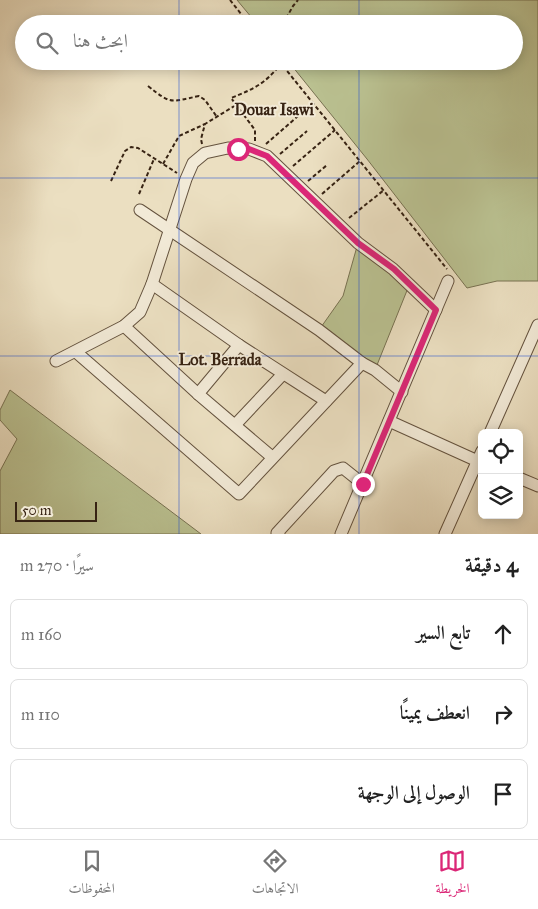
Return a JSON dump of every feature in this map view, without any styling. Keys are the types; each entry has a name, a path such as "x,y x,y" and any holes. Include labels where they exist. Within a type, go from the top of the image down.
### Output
{"street":[{"path":"56,361 124,326 140,312 152,284 193,163 205,153 228,148 254,151 267,156 339,226 410,283 436,310"},
{"path":"140,210 319,330 402,392"},
{"path":"342,534 448,280"},
{"path":"152,284 239,345 326,401"},
{"path":"492,429 538,325"},
{"path":"124,326 198,394 272,457"},
{"path":"198,394 239,345"},
{"path":"76,352 239,494 362,363"},
{"path":"235,425 283,374"},
{"path":"389,421 478,457"},
{"path":"445,534 478,462"},
{"path":"279,534 277,533 334,471 343,468 363,484"},
{"path":"523,480 538,486"}],"path":[{"path":"230,0 242,15"},
{"path":"288,15 298,0"},
{"path":"254,151 255,130 231,98 255,89 268,80 275,70"},
{"path":"286,70 447,268"},
{"path":"148,86 170,102 199,96 205,100 217,116"},
{"path":"254,151 313,103"},
{"path":"163,164 179,136 205,124 236,105"},
{"path":"205,124 201,139 205,153"},
{"path":"285,173 335,130"},
{"path":"272,161 307,131"},
{"path":"111,181 125,151 131,147 138,148 186,179"},
{"path":"139,194 154,159"},
{"path":"314,201 360,161"},
{"path":"300,188 327,165"},
{"path":"339,226 384,190"}],"green space":[{"path":"237,0 538,0 538,281 497,281 467,288 295,70 523,70 523,15 250,15"},
{"path":"358,243 410,283 375,370 319,330 343,296"},
{"path":"10,390 201,534 0,534 0,471 17,439 0,420 0,410"}],"district":[{"name":"Douar Isawi","path":"274,109"},
{"name":"Lot. Berrada","path":"220,359"}],"route":[{"path":"238,149 249,149 267,156 358,243 394,269 436,310 363,484"}]}
